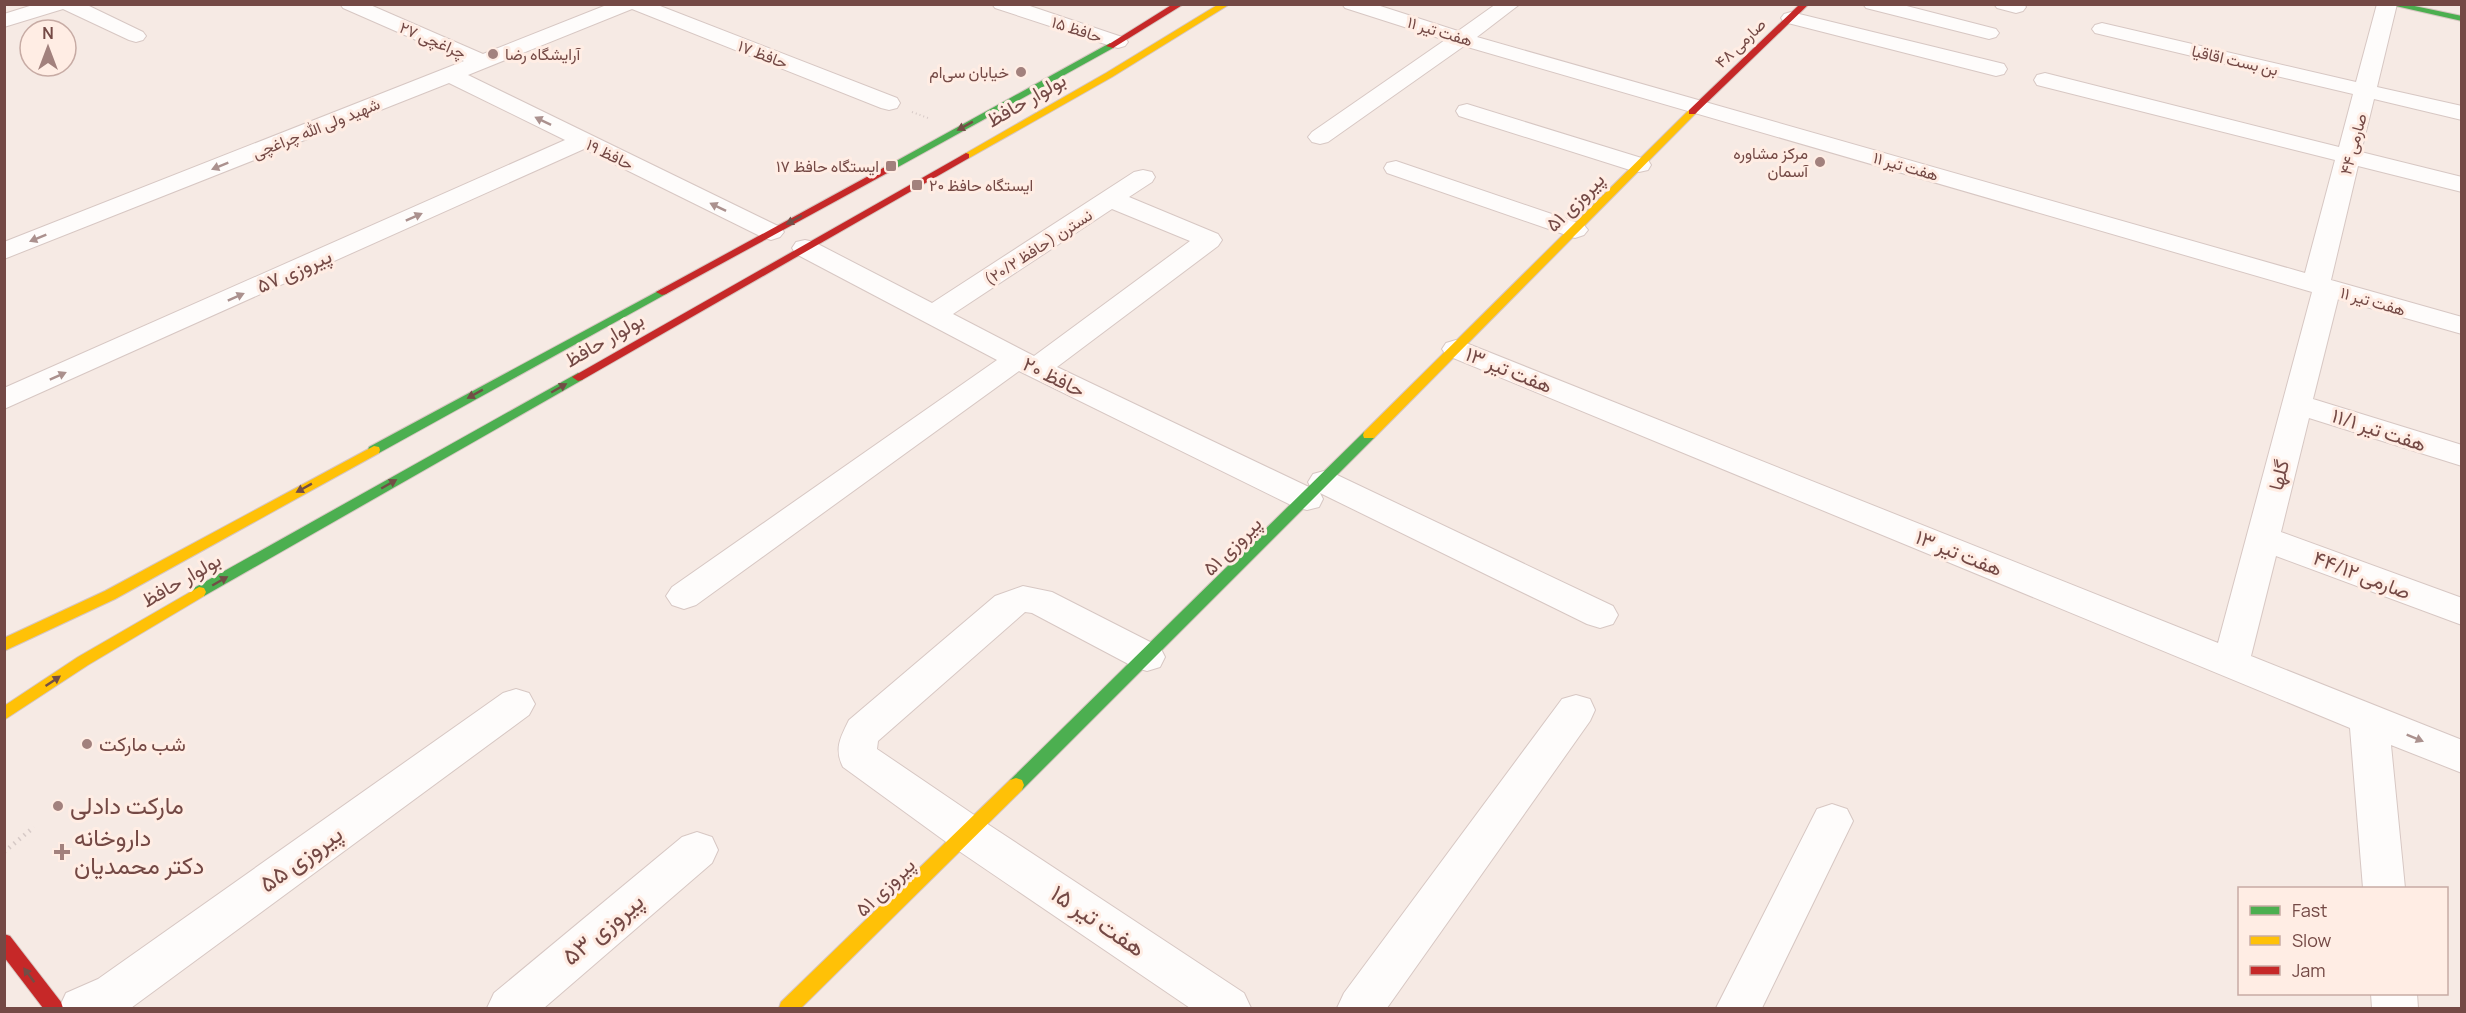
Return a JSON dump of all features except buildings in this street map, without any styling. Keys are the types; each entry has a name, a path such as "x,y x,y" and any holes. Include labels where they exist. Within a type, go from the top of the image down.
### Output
{"street":[{"path":"4,21 58,4"},
{"path":"68,4 136,36"},
{"name":"چراغچی ۲۷","path":"350,4 483,62"},
{"name":"شهید ولی الله چراغچی","path":"4,251 628,4"},
{"name":"حافظ ۱۷","path":"636,4 890,103"},
{"name":"حافظ ۱۵","path":"1002,4 1118,42"},
{"name":"بولوار حافظ","path":"4,645 110,595 1118,42 1180,4"},
{"name":"بولوار حافظ","path":"4,714 141,625 1152,50 1226,4"},
{"name":"هفت تیر ۱۱","path":"1352,4 1463,39 2462,326"},
{"path":"1320,137 1510,4"},
{"path":"1873,4 1989,33"},
{"path":"2389,4 2462,19"},
{"name":"صارمی ۴۴","path":"2321,286 2350,156 2389,4"},
{"path":"2453,4 2462,6"},
{"path":"1798,11 1996,69"},
{"name":"صارمی ۴۸","path":"1698,106 1798,11"},
{"name":"بن بست اقاقیا","path":"2103,29 2462,112"},
{"name":"حافظ ۱۹","path":"450,75 771,232"},
{"path":"2045,80 2462,185"},
{"name":"پیروزی ۵۱","path":"788,1008 1147,657 1698,106"},
{"path":"1467,111 1639,165"},
{"name":"پیروزی ۵۷","path":"4,400 583,141"},
{"path":"1396,168 1575,230"},
{"name":"نسترن (حافظ ۲۰/۲)","path":"933,315 1143,177"},
{"path":"684,596 1209,240 1111,199"},
{"name":"حافظ ۲۰","path":"805,248 1027,363 1600,615"},
{"name":"گلها","path":"2231,663 2297,404 2321,286"},
{"name":"هفت تیر ۱۳","path":"1456,349 2462,757"},
{"name":"هفت تیر ۱۱/۱","path":"2297,404 2462,456"},
{"name":"صارمی ۴۴/۱۲","path":"2263,538 2462,612"},
{"name":"هفت تیر ۱۵","path":"1147,657 1039,601 1023,600 1008,605 863,731 857,744 857,756 968,834 1228,1008"},
{"name":"پیروزی ۵۵","path":"82,1008 114,994 516,704"},
{"path":"1360,1008 1576,710"},
{"path":"2368,719 2384,887"},
{"path":"1739,1008 1832,821"},
{"name":"پیروزی ۵۳","path":"510,1008 697,850"},
{"path":"4,942 54,1008"}],"path":[{"path":"890,103 958,130"},
{"path":"4,852 34,827"}],"traffic: fast":[{"path":"2391,4 2462,19"},
{"path":"885,170 1110,46"},
{"path":"374,450 662,292"},
{"path":"199,592 578,377"},
{"path":"1016,785 1369,435"}],"traffic: slow":[{"path":"966,156 1109,75 1226,4"},
{"path":"1369,435 1692,112"},
{"path":"4,645 110,595 374,450"},
{"path":"4,714 83,661 199,592"},
{"path":"788,1008 1016,785"}],"traffic: jam":[{"path":"1110,46 1180,4"},
{"path":"1692,112 1805,4"},
{"path":"578,377 966,156"},
{"path":"662,292 885,170"},
{"path":"4,942 54,1008"}],"place":[{"name":"آرایشگاه رضا","path":"493,54"},
{"name":"خیابان سی‌ام","path":"1021,72"},
{"name":"مرکز مشاوره آسمان","path":"1820,162"},
{"name":"ایستگاه حافظ ۱۷","path":"891,166"},
{"name":"ایستگاه حافظ ۲۰","path":"917,185"},
{"name":"شب مارکت","path":"87,744"},
{"name":"مارکت دادلی","path":"58,806"},
{"name":"داروخانه دکتر محمدیان","path":"62,852"}]}
